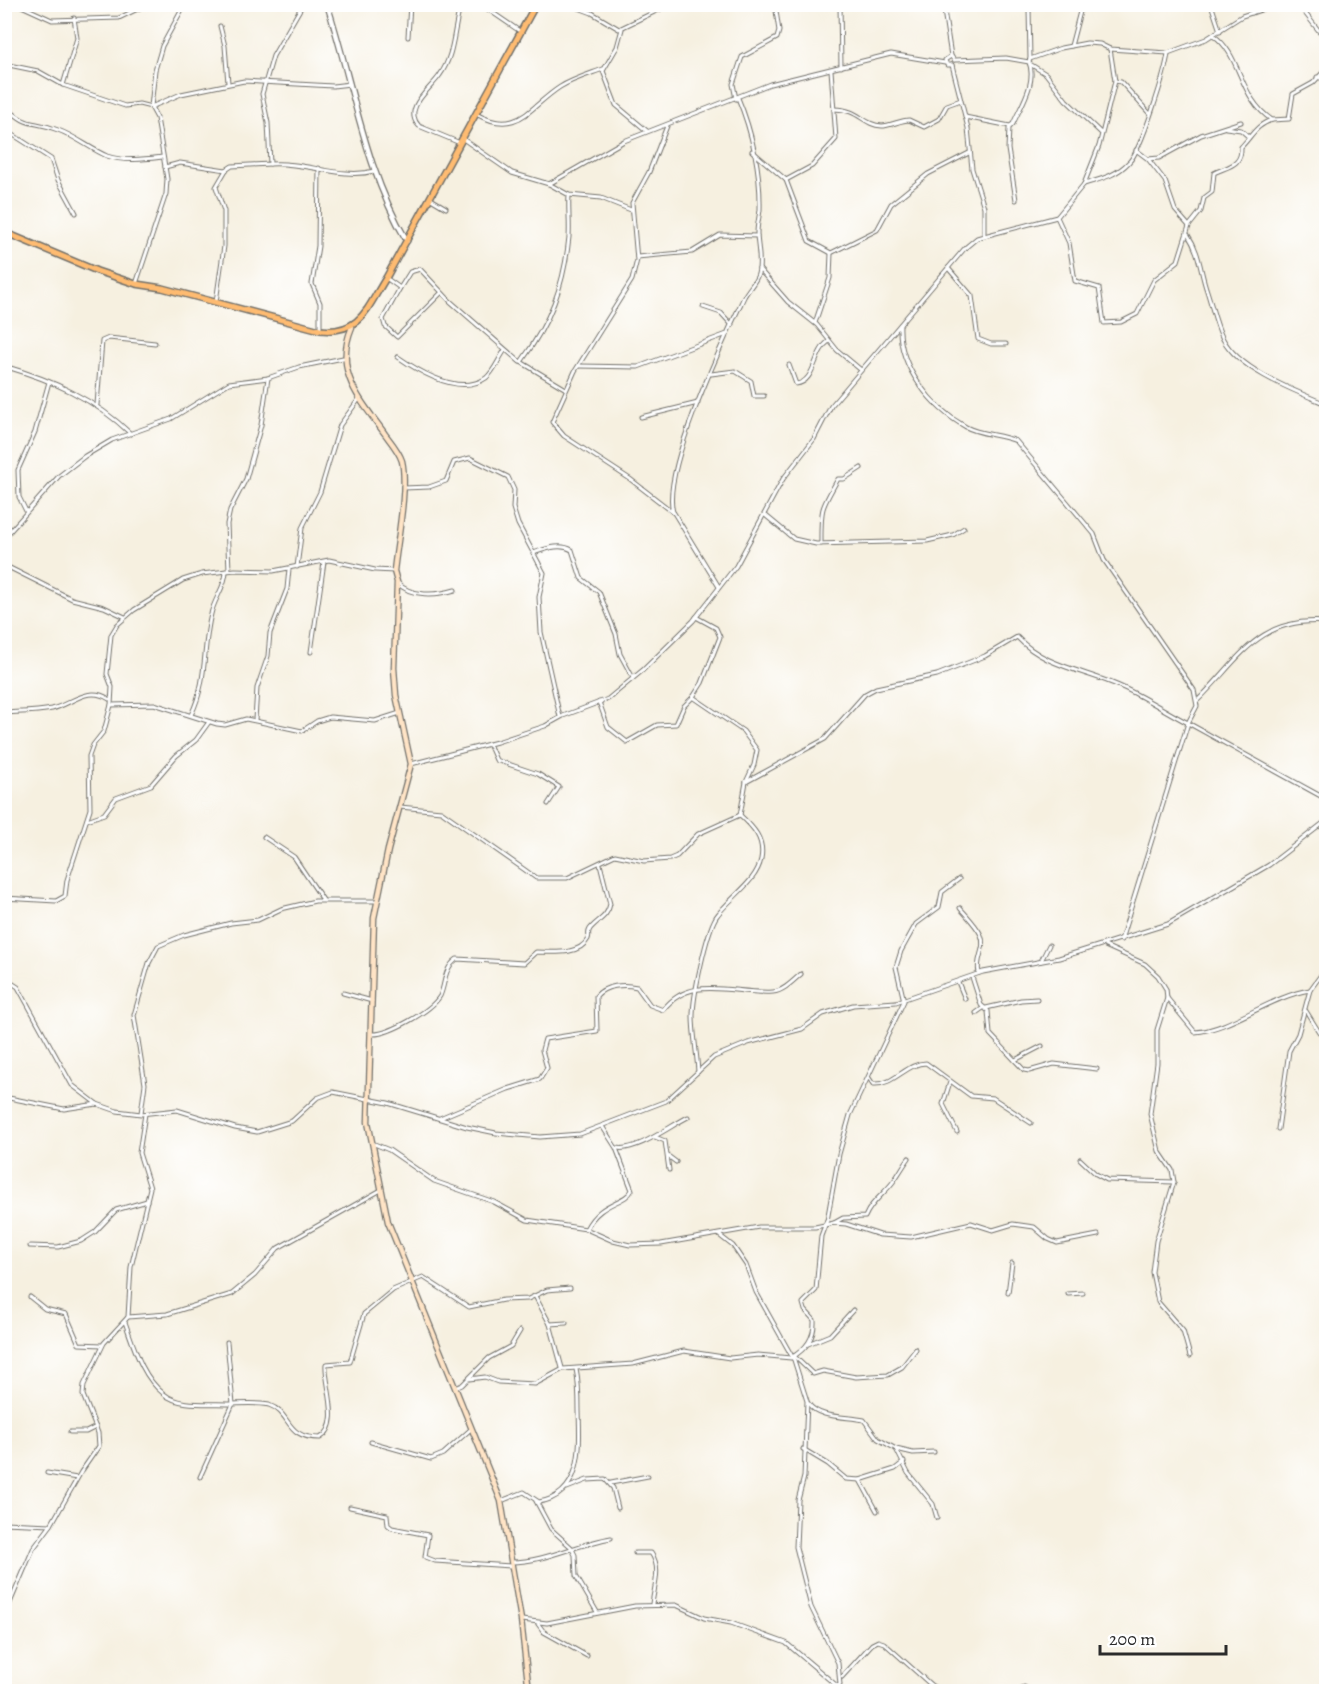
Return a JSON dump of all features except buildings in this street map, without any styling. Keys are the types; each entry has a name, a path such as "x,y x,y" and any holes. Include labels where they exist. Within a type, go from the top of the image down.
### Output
{"main road":[{"path":"529,1692 521,1620 501,1501 414,1280 388,1222 372,1143 368,1098 377,902 411,764 400,713 394,658 398,582 394,571 402,488 401,459 360,398 349,378 343,358 352,327 367,309 386,278 536,4"},
{"path":"5,232 136,284 216,302 320,330 335,332 352,327"}],"street":[{"path":"17,4 44,18 119,18 148,4"},
{"path":"136,284 166,194 165,167 157,118 151,107 159,52 185,4"},
{"path":"270,164 268,123 262,94 273,56 303,4"},
{"path":"327,4 374,171 394,220 406,241"},
{"path":"408,37 410,4"},
{"path":"461,4 454,26 453,51 440,76 415,107 414,114 419,126 462,141 512,173 549,184 569,195 601,198 631,210"},
{"path":"480,4 521,32"},
{"path":"568,4 592,13 615,28 622,29 671,4"},
{"path":"719,587 674,513 670,500 671,481 698,403 726,334 759,269 757,236 760,209 749,128 733,84 742,57 777,38 779,31 775,4"},
{"path":"840,4 840,67"},
{"path":"943,4 951,56 955,60 1006,58 1030,62 1046,74 1066,100 1101,133"},
{"path":"1071,47 1075,21 1082,4"},
{"path":"1210,4 1220,30"},
{"path":"1252,4 1252,13"},
{"path":"1030,62 1087,43 1110,49 1168,52 1213,35 1232,20 1279,4"},
{"path":"1298,4 1319,31 1326,32"},
{"path":"1016,200 1008,149 1009,128 1029,88 1029,8"},
{"path":"63,85 77,38 74,18"},
{"path":"220,26 228,83"},
{"path":"615,28 620,38"},
{"path":"476,114 495,121 518,120 559,88 603,69 620,38 622,29"},
{"path":"1213,35 1221,40 1235,63 1247,94 1272,120"},
{"path":"411,764 537,729 615,694 696,617 736,566 783,479 814,439 831,406 965,248 977,238 1057,217 1083,184 1101,133 1115,81 1110,49"},
{"path":"1083,184 1110,177 1129,163 1136,150 1163,75 1168,52"},
{"path":"549,184 624,141 770,84 891,54 952,65"},
{"path":"945,63 946,57 951,56"},
{"path":"955,60 952,65 968,128 969,153 984,207 984,236"},
{"path":"4,64 38,71 63,85 125,106 139,104 151,107 181,94 228,83 265,82 333,86 350,84"},
{"path":"603,69 616,105 647,131"},
{"path":"1057,217 1069,243 1075,281 1100,288 1104,323 1108,325 1129,319 1137,314 1154,280 1178,261 1189,226 1201,211 1204,198 1212,192 1214,173 1236,163 1242,155 1241,147 1264,122 1289,119 1293,94 1313,83 1326,69"},
{"path":"786,180 812,166 836,140 831,70"},
{"path":"1317,77 1326,80"},
{"path":"1115,81 1121,82 1149,113"},
{"path":"834,109 850,109 868,121 883,126 909,120 924,127 939,119 947,105 961,100"},
{"path":"4,105 26,123 56,129 106,155 130,159 163,157"},
{"path":"965,117 1010,126 1013,124"},
{"path":"1148,159 1160,158 1201,135 1241,122"},
{"path":"667,126 650,172 634,196 631,210 637,257 632,280 566,388 553,417 555,427 564,436 630,479 674,513"},
{"path":"1226,128 1241,130 1248,138"},
{"path":"4,129 51,159 61,186 76,213"},
{"path":"1136,150 1148,159 1163,177 1175,210 1189,226"},
{"path":"752,151 786,180 809,241 831,253"},
{"path":"831,253 877,230 891,204 928,174 969,153"},
{"path":"165,167 180,163 226,170"},
{"path":"216,302 224,246 224,212 216,187 226,170 232,166 299,164 359,175 374,171"},
{"path":"319,168 318,246 312,284 320,303 320,330"},
{"path":"521,362 552,314 556,302 569,235 569,195"},
{"path":"430,199 446,208"},
{"path":"1188,234 1197,249 1206,289 1222,338 1229,349 1239,360 1256,371 1326,404"},
{"path":"637,257 692,252 720,235 757,236"},
{"path":"815,323 830,278 831,253"},
{"path":"441,292 397,337 385,326 383,319 400,288 415,268 420,269 441,292 505,350 566,388"},
{"path":"948,268 972,296 978,339 992,344 1006,344"},
{"path":"759,269 788,302 815,323 829,341 861,370"},
{"path":"386,278 400,288"},
{"path":"703,307 721,313 732,325"},
{"path":"900,324 905,355 925,393 967,427 1003,435 1023,448 1094,534 1104,561 1191,686 1197,702"},
{"path":"579,366 638,367 726,334"},
{"path":"97,405 102,341 109,338 155,343"},
{"path":"789,365 796,384 801,383 810,375 822,345 829,341"},
{"path":"398,357 445,380 467,386 486,377 505,350"},
{"path":"4,538 59,477 85,456 112,440 171,419 229,383 268,378 299,367 343,358"},
{"path":"4,366 50,382 97,405 131,434"},
{"path":"711,374 735,371 751,381 754,396 764,396"},
{"path":"191,715 200,694 204,676 211,613 226,578 227,524 230,510 246,479 261,425 268,378"},
{"path":"26,512 20,497 18,470 35,432 50,382"},
{"path":"297,567 302,528 320,492 340,425 360,398"},
{"path":"641,417 698,403"},
{"path":"402,488 429,488 446,481 454,462 470,458 508,477 514,490 513,508 543,573 539,597 541,632 560,717"},
{"path":"821,544 821,508 825,499 838,479 844,479 861,468"},
{"path":"765,515 794,539 821,544 927,541 953,535 964,528"},
{"path":"533,553 566,546 572,550 580,578 599,592 616,634 620,654 633,679"},
{"path":"109,699 112,687 108,674 111,635 125,617 183,580 227,570 289,569 329,560 375,570 394,571"},
{"path":"311,652 324,562"},
{"path":"4,565 72,599 104,607 125,617"},
{"path":"255,720 257,688 268,656 270,633 286,588 289,569"},
{"path":"398,582 402,588 420,593 443,594 455,590"},
{"path":"599,702 608,727 627,742 657,725 676,724 684,706 693,697 720,637 716,628 696,617"},
{"path":"1121,940 1188,723 1197,702 1239,653 1259,637 1303,620 1326,622"},
{"path":"746,782 825,739 865,694 876,688 937,675 985,656 1017,637 1038,655 1074,672 1125,688 1326,799"},
{"path":"4,712 53,708 86,695 103,694 109,699 111,705 104,731 93,745 89,756 91,801 67,880 65,896 56,901 4,898"},
{"path":"693,697 743,731 758,750 746,782 740,815"},
{"path":"111,705 145,703 225,725 255,720 302,731 317,721 330,717 375,722 400,713"},
{"path":"87,820 104,814 116,798 151,785 176,756 196,740 209,722"},
{"path":"489,744 496,760 538,774 559,787 548,804"},
{"path":"400,807 441,811 536,878 567,878 615,855 644,861 677,856 698,834 740,815"},
{"path":"698,1072 693,1014 713,923 746,884 761,860 760,839 755,829 740,815"},
{"path":"4,978 18,987 72,1085 97,1104 117,1111 141,1114 177,1110 235,1128 257,1132 292,1121 308,1105 333,1092 368,1098 467,1127 520,1136 557,1137 580,1134 666,1101 714,1057 748,1042 802,1029 831,1011 853,1005 884,1005 904,1000 980,973 1104,945 1168,924 1269,865 1326,821"},
{"path":"264,837 294,857 323,900"},
{"path":"372,1034 381,1033 407,1022 432,1005 439,998 450,964 457,959 524,963 536,952 561,953 588,940 591,929 609,910 610,904 600,864"},
{"path":"808,1344 814,1320 805,1310 803,1303 816,1290 821,1236 829,1223 839,1154 853,1107 904,1000 896,967 901,951 916,924 939,906 942,892 959,879"},
{"path":"141,1114 145,1084 134,1015 149,963 158,946 184,935 231,923 258,920 281,909 323,900 331,903 377,902"},
{"path":"960,908 982,936 982,948 976,964 980,973"},
{"path":"1041,961 1049,945"},
{"path":"1104,945 1145,964 1163,983 1167,998 1177,1008 1190,1030 1195,1032 1212,1028 1294,993 1310,990"},
{"path":"1278,1129 1282,1113 1286,1062 1310,990 1326,968"},
{"path":"439,1119 499,1092 540,1079 547,1068 542,1050 545,1039 597,1031 596,996 602,990 611,987 638,987 650,1005 663,1010 684,992 698,987 734,992 748,989 774,992 801,974"},
{"path":"972,977 984,1008 988,1011 990,1034 1027,1072 1054,1064 1097,1069"},
{"path":"958,982 965,999"},
{"path":"343,993 372,1001"},
{"path":"1167,998 1157,1030 1157,1063 1150,1114 1159,1151 1172,1170 1174,1182 1156,1241 1152,1272 1158,1302 1183,1331 1190,1356"},
{"path":"976,1013 984,1008 1037,999"},
{"path":"1305,1010 1319,1032"},
{"path":"1015,1060 1042,1046"},
{"path":"869,1076 873,1084 881,1084 916,1064 926,1063 971,1096 993,1098 1031,1123"},
{"path":"950,1082 943,1104 957,1132"},
{"path":"4,1097 64,1109 97,1104"},
{"path":"4,1617 33,1549 51,1525 99,1446 96,1427 86,1403 84,1385 103,1345 128,1317 131,1267 150,1183 139,1153 144,1117 147,1113"},
{"path":"616,1148 627,1148 654,1137 688,1117"},
{"path":"586,1230 595,1213 628,1197 632,1190 616,1148 602,1126"},
{"path":"654,1137 665,1141 669,1170"},
{"path":"372,1143 389,1150 434,1181 494,1202 527,1220 586,1230 613,1241 637,1245 719,1235 759,1227 805,1227 843,1218 865,1217 871,1204 892,1184 898,1170 909,1158"},
{"path":"668,1156 676,1162"},
{"path":"1080,1159 1096,1174 1107,1180 1174,1182"},
{"path":"128,1317 167,1314 232,1294 255,1275 278,1248 381,1190"},
{"path":"30,1246 58,1247 81,1241 95,1232 116,1210 147,1201"},
{"path":"829,1223 846,1224 880,1235 907,1237 970,1223 993,1230 1013,1224 1034,1227 1048,1239 1057,1243 1098,1236"},
{"path":"719,1235 733,1245 746,1265 756,1292 793,1357 811,1408 864,1420 878,1438 896,1449 913,1453 933,1452"},
{"path":"1008,1293 1012,1263"},
{"path":"125,1322 140,1364 164,1395 188,1403 269,1406 281,1414 288,1425 302,1436 320,1438 325,1435 332,1409 326,1364 350,1362 364,1314 393,1290 424,1277 469,1307 535,1296 547,1290 570,1288"},
{"path":"1068,1294 1083,1293"},
{"path":"535,1296 550,1324 562,1369"},
{"path":"30,1297 45,1310 66,1314 79,1344 103,1345"},
{"path":"793,1357 808,1344 830,1335 853,1310"},
{"path":"550,1324 566,1323"},
{"path":"455,1388 469,1379 489,1358 511,1346 520,1331"},
{"path":"200,1477 233,1404 227,1342"},
{"path":"469,1379 485,1377 498,1382 535,1384 562,1369 633,1364 684,1351 730,1358 758,1355 793,1357 813,1374 823,1371 861,1377 897,1372 916,1349"},
{"path":"563,1490 574,1474 580,1450 576,1369"},
{"path":"807,1401 803,1449 804,1472 798,1500 796,1547 813,1612 836,1656 841,1678"},
{"path":"70,1432 86,1432 96,1427"},
{"path":"371,1442 431,1459 443,1454 472,1428"},
{"path":"803,1449 834,1468 846,1479 860,1480 895,1469 904,1462"},
{"path":"896,1449 908,1473 933,1504 937,1518"},
{"path":"47,1473 78,1479"},
{"path":"611,1484 648,1476"},
{"path":"501,1501 524,1492 536,1500 545,1501 587,1480 605,1479 611,1484 618,1508"},
{"path":"860,1480 877,1511"},
{"path":"536,1500 551,1529 571,1547 575,1555 576,1576 597,1612"},
{"path":"350,1507 387,1515 388,1525 392,1528 428,1535 424,1554 425,1557 435,1561 511,1564 611,1538"},
{"path":"4,1522 51,1525"},
{"path":"635,1553 651,1553 655,1558 657,1580 652,1604"},
{"path":"521,1620 538,1624 652,1604 676,1605 704,1618 731,1623 778,1639 794,1648 841,1692"},
{"path":"538,1624 544,1632 586,1656"},
{"path":"837,1686 841,1678 872,1644 878,1641 884,1643 942,1692"},
{"path":"1017,1692 1024,1687 1034,1692"}]}
